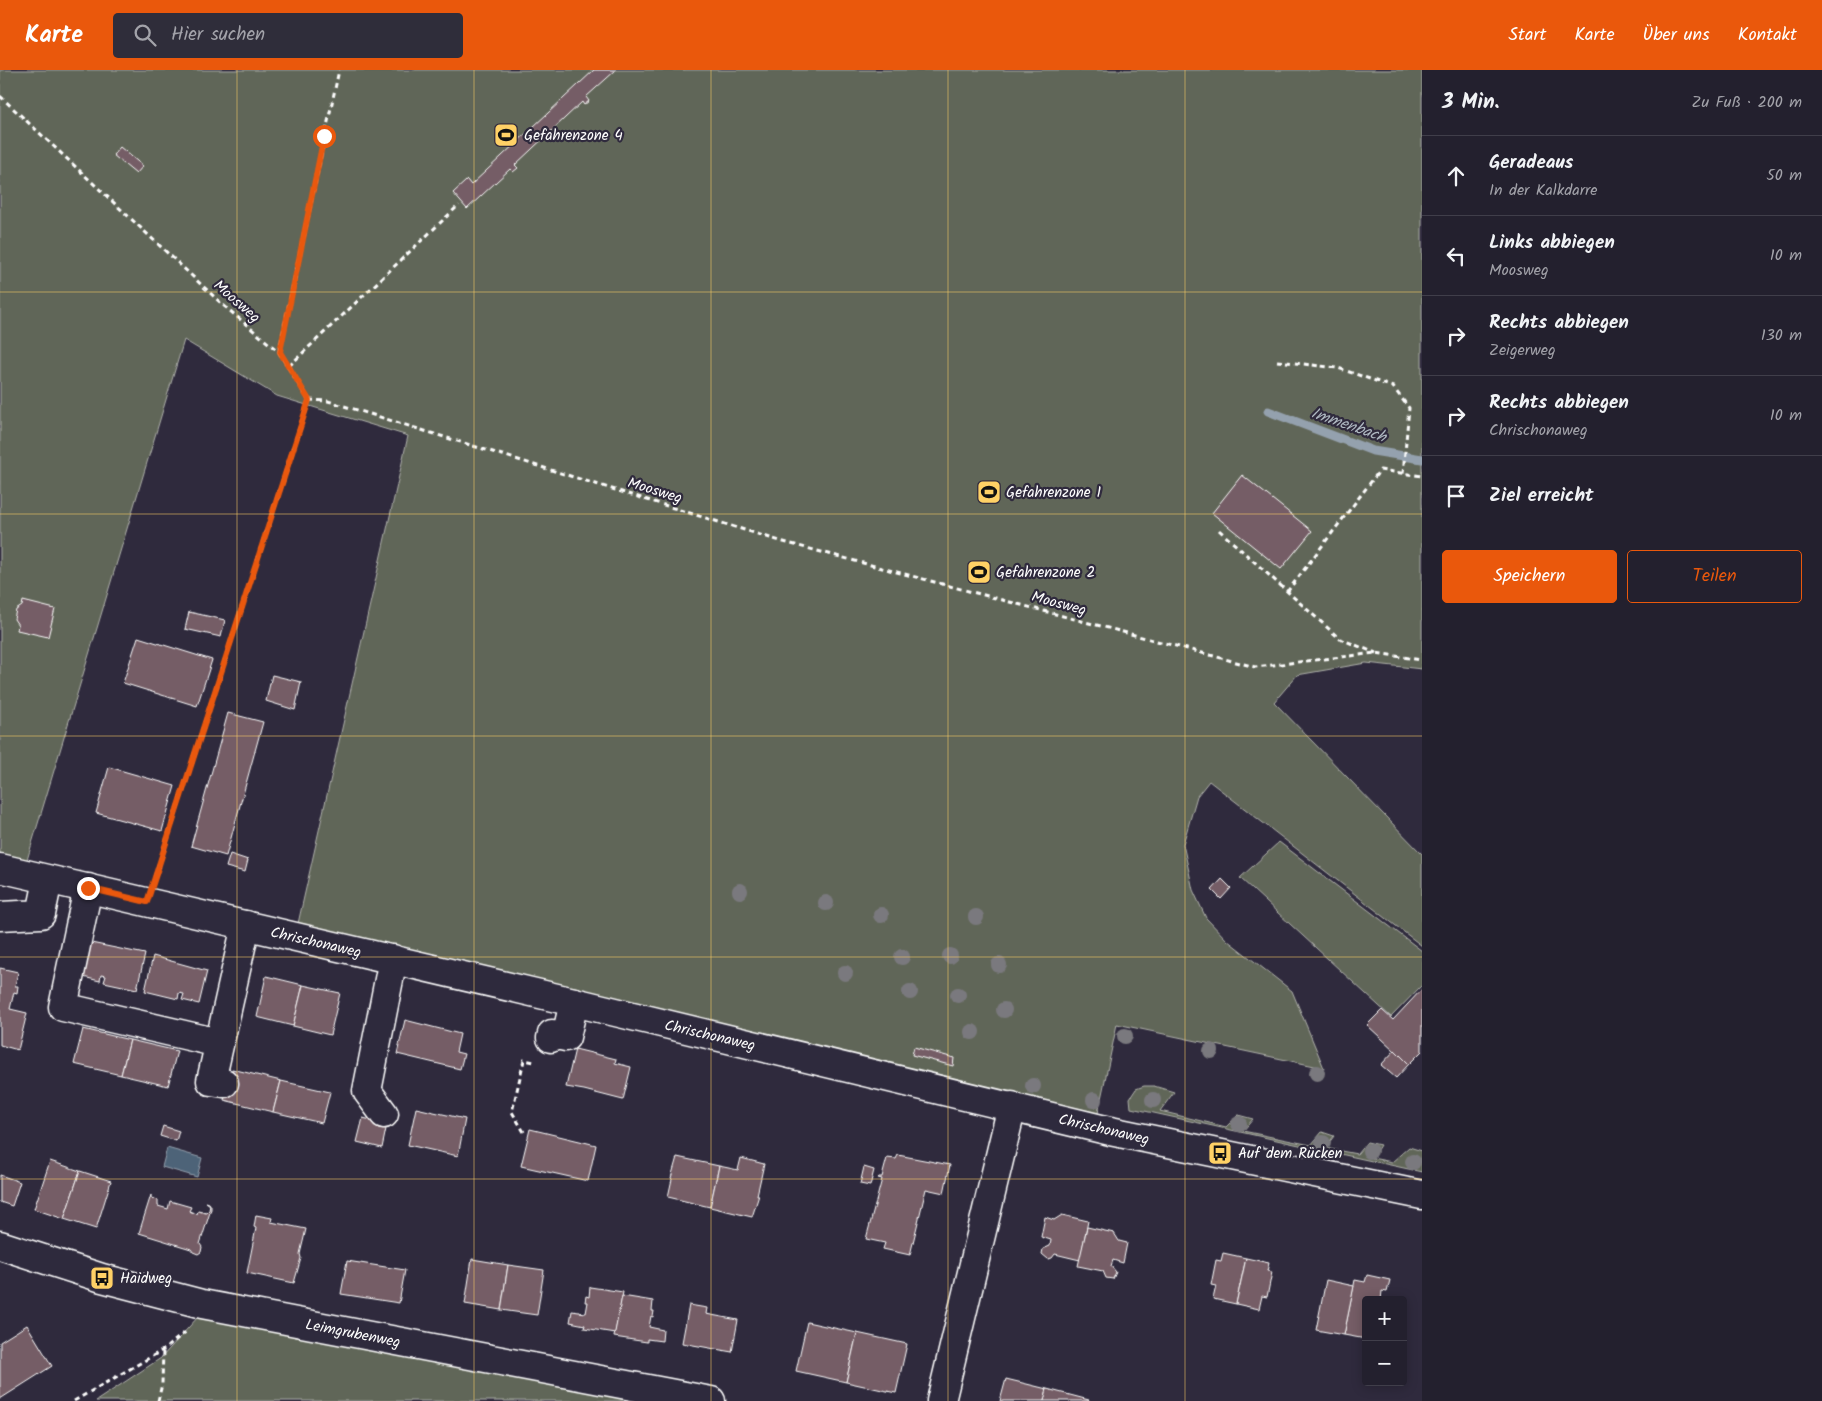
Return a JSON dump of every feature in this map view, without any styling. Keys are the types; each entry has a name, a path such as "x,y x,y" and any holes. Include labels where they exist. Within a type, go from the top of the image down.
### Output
{"street":[{"name":"Chrischonaweg","path":"0,868 393,959 1110,1131 1422,1195"},
{"path":"0,916 41,914 48,880"},
{"path":"88,888 63,1007 219,1043"},
{"path":"224,1083 210,1080 246,926"},
{"path":"384,1114 367,1091 393,959"},
{"path":"551,1038 552,1034 566,1037 574,1002"},
{"path":"941,1401 1012,1106"},
{"name":"Leimgrubenweg","path":"0,1245 102,1278 202,1304 711,1401"}],"path":[{"path":"280,352 339,70"},
{"name":"Moosweg","path":"0,96 223,305 280,352 309,400 328,400 780,541 1255,667 1376,654 1422,660"},
{"path":"289,366 459,205"},
{"path":"1277,361 1338,368 1393,388 1410,408 1403,474"},
{"path":"147,902 309,400"},
{"path":"1287,592 1380,470 1422,476"},
{"path":"1219,530 1340,639 1376,654"},
{"path":"524,1132 512,1112 524,1060 538,1062"},
{"path":"74,1401 163,1350 190,1327"},
{"path":"158,1401 162,1384 163,1350"}],"green space":[{"path":"0,70 1422,70 1422,669 1366,663 1297,675 1274,702 1422,854 1422,946 1209,781 1197,796 1183,844 1193,890 1206,918 1227,940 1292,991 1324,1068 1117,1024 1095,1127 297,928 408,436 277,396 184,340 27,860 0,854"},
{"path":"1279,842 1422,951 1422,985 1391,1017 1240,878"},
{"path":"1144,1086 1154,1086 1174,1092 1160,1111 1226,1127 1238,1115 1253,1119 1243,1131 1311,1145 1322,1132 1334,1136 1325,1148 1357,1154 1367,1142 1380,1145 1372,1158 1392,1162 1409,1147 1422,1151 1422,1172 1131,1108 1130,1098 1136,1089"},
{"path":"198,1317 646,1401 96,1401 161,1358"}],"water":[{"path":"167,1148 202,1158 197,1177 162,1167"}],"building":[{"path":"594,70 616,70 586,97 589,101 584,105 582,102 515,165 518,168 513,172 510,169 467,209 453,193 467,180 471,185"},
{"path":"120,147 143,166 136,174 113,155"},
{"path":"1242,475 1312,531 1281,569 1212,513"},
{"path":"23,601 55,609 48,637 17,630 18,625 14,619 16,610 22,606"},
{"path":"189,612 225,620 221,637 185,629"},
{"path":"138,637 212,660 197,706 123,683"},
{"path":"272,675 301,682 295,710 266,701"},
{"path":"228,713 263,722 226,856 191,846"},
{"path":"109,767 175,786 162,831 96,813"},
{"path":"230,854 248,860 245,872 226,867"},
{"path":"1222,879 1231,888 1221,899 1212,890"},
{"path":"91,943 145,954 137,989 104,982 106,976 101,975 100,981 83,977"},
{"path":"153,956 207,971 199,1004 182,1000 184,994 179,993 178,999 145,991"},
{"path":"0,968 18,972 15,986 18,986 17,993 14,992 10,1009 27,1013 18,1050 0,1045"},
{"path":"266,976 303,985 293,1026 257,1017"},
{"path":"303,985 340,993 330,1035 293,1026"},
{"path":"1422,989 1422,1051 1409,1064 1367,1025 1382,1010 1393,1020"},
{"path":"405,1020 460,1034 456,1052 464,1054 460,1069 397,1054"},
{"path":"83,1029 130,1040 121,1075 74,1064"},
{"path":"130,1040 177,1051 168,1086 121,1075"},
{"path":"914,1047 954,1058 953,1066 912,1055"},
{"path":"575,1049 616,1059 615,1063 631,1067 623,1100 566,1087"},
{"path":"1395,1050 1409,1064 1396,1078 1381,1065"},
{"path":"232,1069 281,1081 273,1112 224,1100"},
{"path":"281,1081 330,1092 322,1123 273,1112"},
{"path":"416,1108 465,1119 458,1156 408,1145"},
{"path":"363,1118 387,1124 382,1148 357,1142"},
{"path":"163,1126 179,1131 176,1141 160,1136"},
{"path":"530,1129 596,1145 588,1181 521,1166"},
{"path":"898,1155 950,1165 944,1193 926,1189 910,1255 883,1249 885,1243 866,1239 882,1179 878,1178 882,1177 887,1158 896,1159"},
{"path":"677,1157 719,1166 710,1207 668,1197"},
{"path":"741,1158 764,1164 757,1195 759,1195 752,1217 710,1207 719,1166 738,1170"},
{"path":"50,1161 80,1171 64,1219 34,1209"},
{"path":"864,1167 874,1170 870,1186 860,1184"},
{"path":"80,1171 111,1181 96,1229 64,1219"},
{"path":"0,1175 20,1182 12,1206 0,1202"},
{"path":"151,1195 151,1198 158,1200 158,1206 168,1209 170,1201 191,1207 189,1211 197,1214 198,1211 206,1213 210,1205 206,1202 209,1203 211,1206 211,1209 200,1244 202,1247 201,1252 198,1254 191,1249 139,1233"},
{"path":"256,1215 272,1218 271,1222 306,1229 294,1283 247,1273 256,1228 254,1227"},
{"path":"1062,1215 1088,1221 1080,1260 1055,1254 1052,1258 1048,1259 1042,1254 1043,1249 1050,1246 1051,1240 1041,1237 1045,1217 1054,1220"},
{"path":"1087,1227 1114,1233 1119,1241 1127,1243 1123,1263 1113,1260 1111,1266 1116,1272 1113,1279 1106,1278 1103,1271 1078,1266"},
{"path":"1223,1253 1246,1258 1236,1304 1213,1299 1216,1286 1211,1285 1216,1260 1221,1261"},
{"path":"1246,1258 1269,1263 1267,1271 1272,1272 1267,1297 1262,1296 1259,1309 1236,1304"},
{"path":"472,1259 508,1265 501,1310 465,1304"},
{"path":"347,1261 405,1270 399,1303 341,1294"},
{"path":"508,1265 544,1270 537,1315 501,1310"},
{"path":"1367,1275 1390,1280 1387,1292 1382,1291 1381,1296 1362,1296 1362,1338 1344,1335 1355,1280 1365,1282"},
{"path":"1326,1280 1354,1286 1344,1335 1316,1330"},
{"path":"590,1287 623,1292 615,1333 584,1328 585,1325 570,1322 572,1311 586,1313 588,1302 585,1302 586,1296 589,1297"},
{"path":"622,1296 653,1301 652,1311 654,1311 649,1327 663,1330 662,1341 647,1339 647,1342 614,1337"},
{"path":"689,1305 707,1308 706,1314 738,1320 732,1352 682,1343"},
{"path":"807,1322 857,1333 846,1382 796,1371"},
{"path":"27,1325 52,1366 0,1399 0,1342"},
{"path":"857,1333 907,1344 896,1393 846,1382"},
{"path":"1006,1379 1047,1389 1044,1401 1000,1401"},
{"path":"1047,1389 1089,1400 1089,1401 1044,1401"}],"waterway":[{"name":"Immenbach","path":"1268,411 1373,451 1422,459"}],"place":[{"name":"Gefahrenzone 4","path":"506,135"},
{"name":"Gefahrenzone 1","path":"989,492"},
{"name":"Gefahrenzone 2","path":"979,572"},
{"name":"Auf dem Rücken","path":"1220,1153"},
{"name":"Haidweg","path":"102,1278"}],"route":[{"path":"88,888 147,902 309,400 280,352 324,136"}]}
